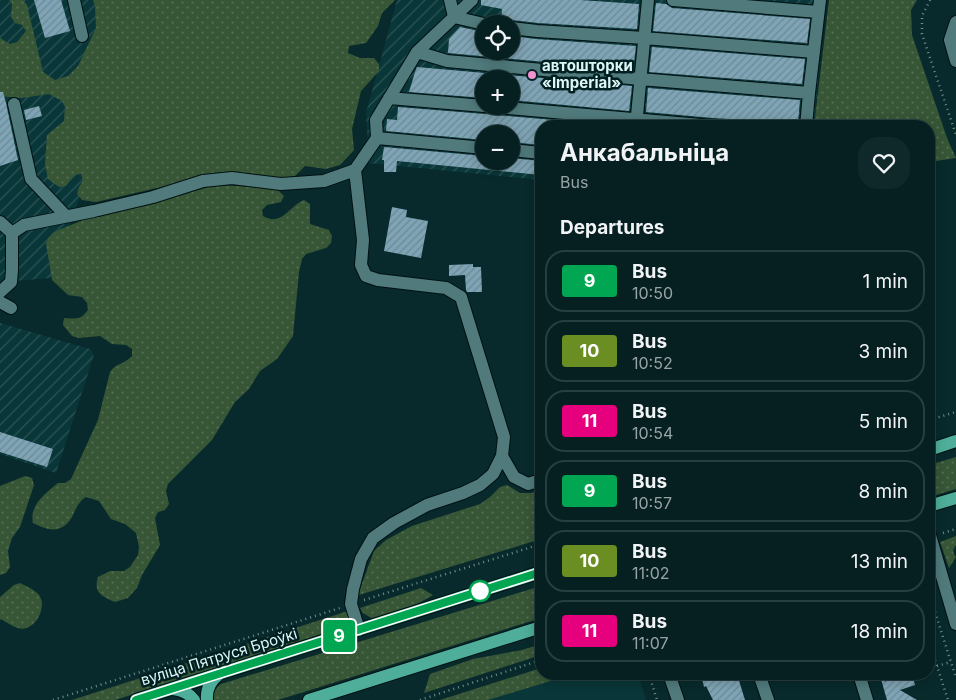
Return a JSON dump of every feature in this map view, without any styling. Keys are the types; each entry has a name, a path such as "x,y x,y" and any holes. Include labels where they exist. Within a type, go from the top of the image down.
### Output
{"main road":[{"path":"935,448 956,441"},
{"path":"935,504 956,498"},
{"name":"вуліца Пятруся Броўкі","path":"136,700 535,574"},
{"path":"313,700 535,629"},
{"path":"207,700 209,684 219,674"},
{"path":"168,690 181,690 194,700"}],"street":[{"path":"74,0 82,36"},
{"path":"450,0 454,17"},
{"path":"12,234 24,225 153,197 203,181 232,178 281,184 324,181 355,170 377,138 376,120 417,52 472,0"},
{"path":"636,120 648,0"},
{"path":"673,0 819,6 807,120"},
{"path":"454,17 475,22"},
{"path":"956,22 950,40 956,61"},
{"path":"520,29 814,52"},
{"path":"417,52 447,61 809,93"},
{"path":"389,98 475,105"},
{"path":"14,104 31,179 66,216"},
{"path":"520,110 609,120"},
{"path":"377,138 475,147"},
{"path":"520,151 535,152"},
{"path":"355,170 363,240 361,265 366,276 378,280 446,288 461,297 504,437 502,456 493,474 480,485 427,505 394,523 374,538 362,559 353,589 351,604 359,630"},
{"path":"0,222 12,234 11,282 0,292"},
{"path":"502,456 514,477 528,484 535,482"},
{"path":"935,552 956,624"},
{"path":"671,680 678,700"},
{"path":"761,680 768,700"},
{"path":"861,680 867,700"}],"path":[{"path":"930,0 922,16 922,34 956,135"},
{"path":"935,418 956,412"},
{"path":"53,700 535,546"},
{"path":"935,612 956,678"},
{"path":"935,660 948,700"},
{"path":"420,700 535,662"},
{"path":"937,666 951,662"},
{"path":"651,680 657,700"}],"shaded area":[{"path":"0,0 151,0 51,278 0,282"},
{"path":"397,0 825,0 815,120 535,120 535,179 369,163 366,113"},
{"path":"0,323 90,349 94,355 56,473 0,454"},
{"path":"554,680 640,680 646,700 488,700"}],"green space":[{"path":"9,0 23,0 27,5 43,72 55,80 68,76 78,66 96,28 93,0 395,0 382,13 378,26 366,43 349,46 348,53 360,58 374,58 379,64 379,71 361,91 352,129 354,150 340,165 326,169 305,166 295,176 281,179 247,173 218,174 96,202 82,200 77,194 83,181 81,174 74,175 66,186 59,187 48,179 45,164 47,135 64,121 65,107 62,101 49,94 22,98 0,96 0,38 10,44 17,42 26,31 22,25 15,23 11,17 12,3"},
{"path":"829,0 917,0 911,10 912,35 947,138 956,158 935,161 935,120 815,120"},
{"path":"217,185 273,188 279,191 284,196 281,202 267,205 262,210 263,216 270,219 280,217 304,200 310,204 310,224 329,230 332,236 331,243 326,248 306,254 302,259 293,336 277,359 260,371 249,389 235,402 212,440 168,484 166,491 169,504 165,510 158,512 155,518 160,545 142,575 137,588 128,598 115,602 100,593 97,587 98,577 110,571 124,571 130,567 138,555 139,547 136,533 125,524 111,519 99,501 86,497 79,503 72,517 64,526 49,529 33,523 32,517 40,500 58,483 65,483 71,479 98,420 110,372 132,356 132,349 126,345 112,344 100,336 79,338 72,336 63,325 64,318 75,319 83,316 88,310 87,303 82,297 68,295 52,280 46,243 54,232 100,213 114,212"},
{"path":"956,457 956,489 935,495 935,463"},
{"path":"25,476 32,478 34,485 20,527 12,538 8,551 10,567 6,573 0,575 0,486"},
{"path":"507,485 520,493 535,492 535,541 359,595 374,551 386,540 412,526 480,504 500,487"},
{"path":"956,536 956,545 953,551 956,557 949,568 940,542"},
{"path":"20,583 35,592 42,602 40,613 35,623 23,629 0,620 0,597 14,585"},
{"path":"421,588 433,595 417,604 373,619 363,613 360,608"},
{"path":"535,588 535,620 278,700 213,700 215,691 221,684"},
{"path":"348,611 348,621 341,629 115,700 72,700"},
{"path":"535,646 535,657 424,693 430,674 473,659"},
{"path":"535,670 535,680 554,680 488,700 440,700"}],"building":[{"path":"34,0 61,0 70,31 45,38"},
{"path":"481,0 580,0 639,4 637,29 520,21 520,15 502,15 502,9 481,5"},
{"path":"656,3 666,4 672,8 810,19 807,43 653,31"},
{"path":"460,27 475,30 475,55 448,53 449,39"},
{"path":"520,37 636,46 633,70 520,60"},
{"path":"652,47 805,59 802,84 649,72"},
{"path":"417,67 475,72 475,97 409,92"},
{"path":"520,76 632,86 629,111 520,101"},
{"path":"648,88 800,100 798,120 747,120 646,112"},
{"path":"0,92 3,92 6,103 18,160 0,166"},
{"path":"39,106 42,116 26,120 24,110"},
{"path":"398,107 552,120 535,120 535,144 520,143 520,125 475,125 475,139 386,131 387,119 397,120"},
{"path":"384,147 475,155 475,169 397,161 396,172 384,172 384,160 382,160"},
{"path":"520,159 535,160 535,174 490,170 520,170"},
{"path":"392,207 407,210 406,217 428,221 421,258 384,251"},
{"path":"473,264 473,267 481,267 482,292 467,292 465,275 449,276 449,265"},
{"path":"0,432 53,449 47,467 0,452"},
{"path":"702,680 739,680 745,700 713,700 706,686 704,687"},
{"path":"881,680 886,682 885,680 914,680 915,685 900,690 917,700 887,700"}],"bus line":[{"name":"9","path":"136,700 535,574"}],"place":[{"name":"автошторки «Imperial»","path":"532,75"}]}
